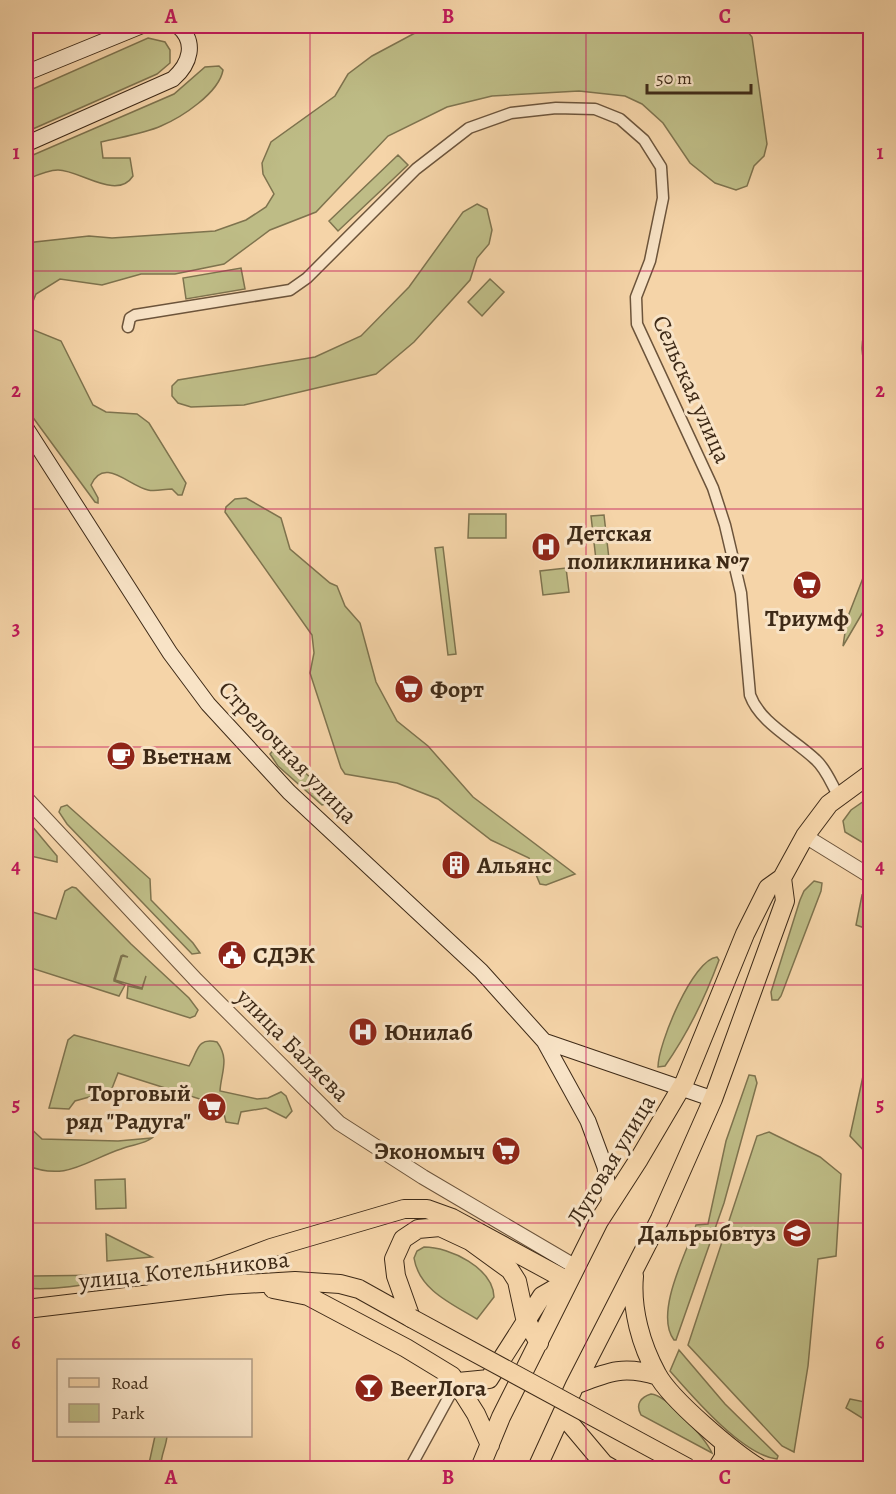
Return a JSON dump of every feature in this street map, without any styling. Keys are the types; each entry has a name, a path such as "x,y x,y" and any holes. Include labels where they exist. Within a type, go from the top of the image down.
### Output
{"main road":[{"path":"26,73 141,26"},
{"path":"26,144 173,79 187,64 189,55 186,34 178,26"},
{"name":"Стрелочная улица","path":"26,428 170,653 208,704 289,792 488,978 544,1041 588,1121 606,1167 610,1205"},
{"name":"Луговая улица","path":"480,1468 599,1221 682,1087 768,888 782,878 805,836 838,795 870,774"},
{"path":"537,1468 575,1385 634,1273 713,1099 785,901 782,878"},
{"name":"Стрелочная улица","path":"544,1041 713,1099"},
{"path":"152,1293 271,1248 404,1209 427,1209 452,1218 572,1274 542,1296 525,1317 489,1379 458,1382"},
{"path":"411,1318 396,1276 393,1259 403,1239 418,1228 428,1226 453,1232 502,1262 516,1281 525,1317 540,1343"},
{"path":"634,1273 633,1288 639,1331 658,1376 724,1442 759,1468"},
{"name":"улица Котельникова","path":"26,1309 248,1283 295,1281 340,1284 359,1289 688,1468"},
{"path":"248,1283 308,1296 406,1348 458,1382 490,1445"},
{"path":"343,1314 345,1298 359,1289"},
{"path":"575,1385 618,1370 642,1371 658,1376"},
{"path":"562,1414 603,1467"},
{"path":"717,1468 724,1457 724,1442"}],"street":[{"name":"Сельская улица","path":"128,327 130,318 135,315 290,290 307,278 416,169 469,128 511,113 556,108 595,109 620,119 644,140 662,167 662,213 650,261 636,297 637,324 713,488 725,525 741,593 750,694 754,705 763,716 818,762 838,795"},
{"name":"улица Баляева","path":"26,798 196,980 339,1123 572,1274"},
{"path":"805,836 870,876"},
{"path":"410,1468 458,1382"}],"green space":[{"path":"428,26 743,26 752,37 767,144 764,156 754,166 747,186 736,190 715,183 690,163 663,123 642,104 625,96 579,91 492,96 447,107 388,136 316,212 270,230 224,264 175,274 141,274 102,285 60,279 36,294 27,316 31,329 61,341 93,405 106,412 137,414 149,423 186,483 182,495 178,495 172,489 148,490 117,475 103,473 96,477 91,485 98,498 98,503 95,502 26,408 26,243 89,236 112,238 215,231 246,220 266,207 274,194 263,174 262,163 271,142 335,96 348,74 372,56"},
{"path":"148,38 165,42 170,50 170,63 157,74 26,132 26,92"},
{"path":"219,66 223,70 215,87 189,110 154,129 101,142 103,158 130,158 133,176 126,183 118,186 108,185 58,170 45,172 26,180 26,158 174,94 205,67"},
{"path":"398,155 408,165 338,231 329,221"},
{"path":"477,204 487,209 492,230 489,244 477,258 470,280 414,342 376,374 244,405 191,407 178,403 172,396 172,386 178,380 315,357 361,336 409,287 463,212"},
{"path":"241,268 245,289 186,299 183,278"},
{"path":"490,279 504,292 482,316 468,302"},
{"path":"870,324 870,387 862,346 865,331"},
{"path":"246,498 281,518 290,549 330,583 337,586 345,606 360,623 376,682 397,721 428,746 473,797 575,874 546,885 540,884 529,858 491,840 438,799 397,783 345,774 341,768 310,673 314,653 312,635 225,512 226,507 235,499"},
{"path":"469,514 506,514 506,538 468,538"},
{"path":"604,515 609,559 596,560 591,516"},
{"path":"443,547 456,654 448,655 435,548"},
{"path":"870,560 870,600 843,646 847,619"},
{"path":"566,568 569,592 543,595 540,571"},
{"path":"275,748 281,750 330,796 332,800 330,803 322,805 278,766 270,754"},
{"path":"870,797 870,847 845,832 843,821 851,810"},
{"path":"67,805 150,879 151,900 200,953 192,954 67,824 59,812 61,807"},
{"path":"26,819 57,856 57,862 26,855"},
{"path":"814,881 822,883 821,891 781,996 778,1000 772,1000 771,992 800,900 804,891"},
{"path":"72,887 76,888 189,998 198,1010 195,1016 190,1018 127,998 128,986 142,989 146,976 142,988 115,980 122,956 128,957 123,955 121,956 114,979 114,981 125,985 119,996 31,968 26,960 26,910 56,919 65,891"},
{"path":"862,895 870,899 870,930 856,925"},
{"path":"717,957 719,960 714,974 689,1028 665,1066 658,1067 664,1040 678,1004 698,972 708,961"},
{"path":"74,1035 189,1066 201,1044 210,1041 217,1042 224,1060 220,1091 257,1099 268,1098 281,1092 286,1096 292,1111 286,1118 266,1108 241,1112 238,1124 226,1122 222,1106 118,1073 111,1091 75,1101 69,1109 49,1108 68,1040"},
{"path":"870,1044 870,1157 850,1136"},
{"path":"749,1075 755,1076 757,1083 724,1203 676,1340 674,1340 669,1329 668,1315 674,1283 696,1225 708,1224 726,1141"},
{"path":"26,1124 42,1139 118,1141 152,1138 75,1168 64,1171 40,1170 26,1165"},
{"path":"769,1132 820,1157 841,1174 836,1256 818,1259 808,1366 794,1452 782,1446 688,1345 757,1136"},
{"path":"125,1179 126,1208 96,1209 95,1180"},
{"path":"106,1234 152,1257 107,1261"},
{"path":"424,1247 457,1255 478,1268 486,1277 492,1287 494,1297 477,1319 447,1302 422,1279 414,1258 417,1251"},
{"path":"26,1274 33,1276 109,1275 82,1285 34,1289 26,1288"},
{"path":"679,1350 725,1404 778,1456 777,1459 763,1455 734,1436 670,1371"},
{"path":"651,1394 658,1396 675,1409 694,1428 712,1453 641,1415 639,1404 644,1397"},
{"path":"850,1399 870,1403 870,1423 846,1408"},
{"path":"155,1437 167,1437 161,1468 148,1468"}],"place":[{"name":"Детская поликлиника №7","path":"546,547"},
{"name":"Триумф","path":"807,585"},
{"name":"Форт","path":"409,689"},
{"name":"Вьетнам","path":"121,756"},
{"name":"Альянс","path":"456,865"},
{"name":"СДЭК","path":"232,955"},
{"name":"Юнилаб","path":"363,1032"},
{"name":"Торговый ряд \"Радуга\"","path":"212,1107"},
{"name":"Экономыч","path":"506,1151"},
{"name":"Дальрыбвтуз","path":"797,1233"},
{"name":"BeerЛога","path":"369,1388"}]}
